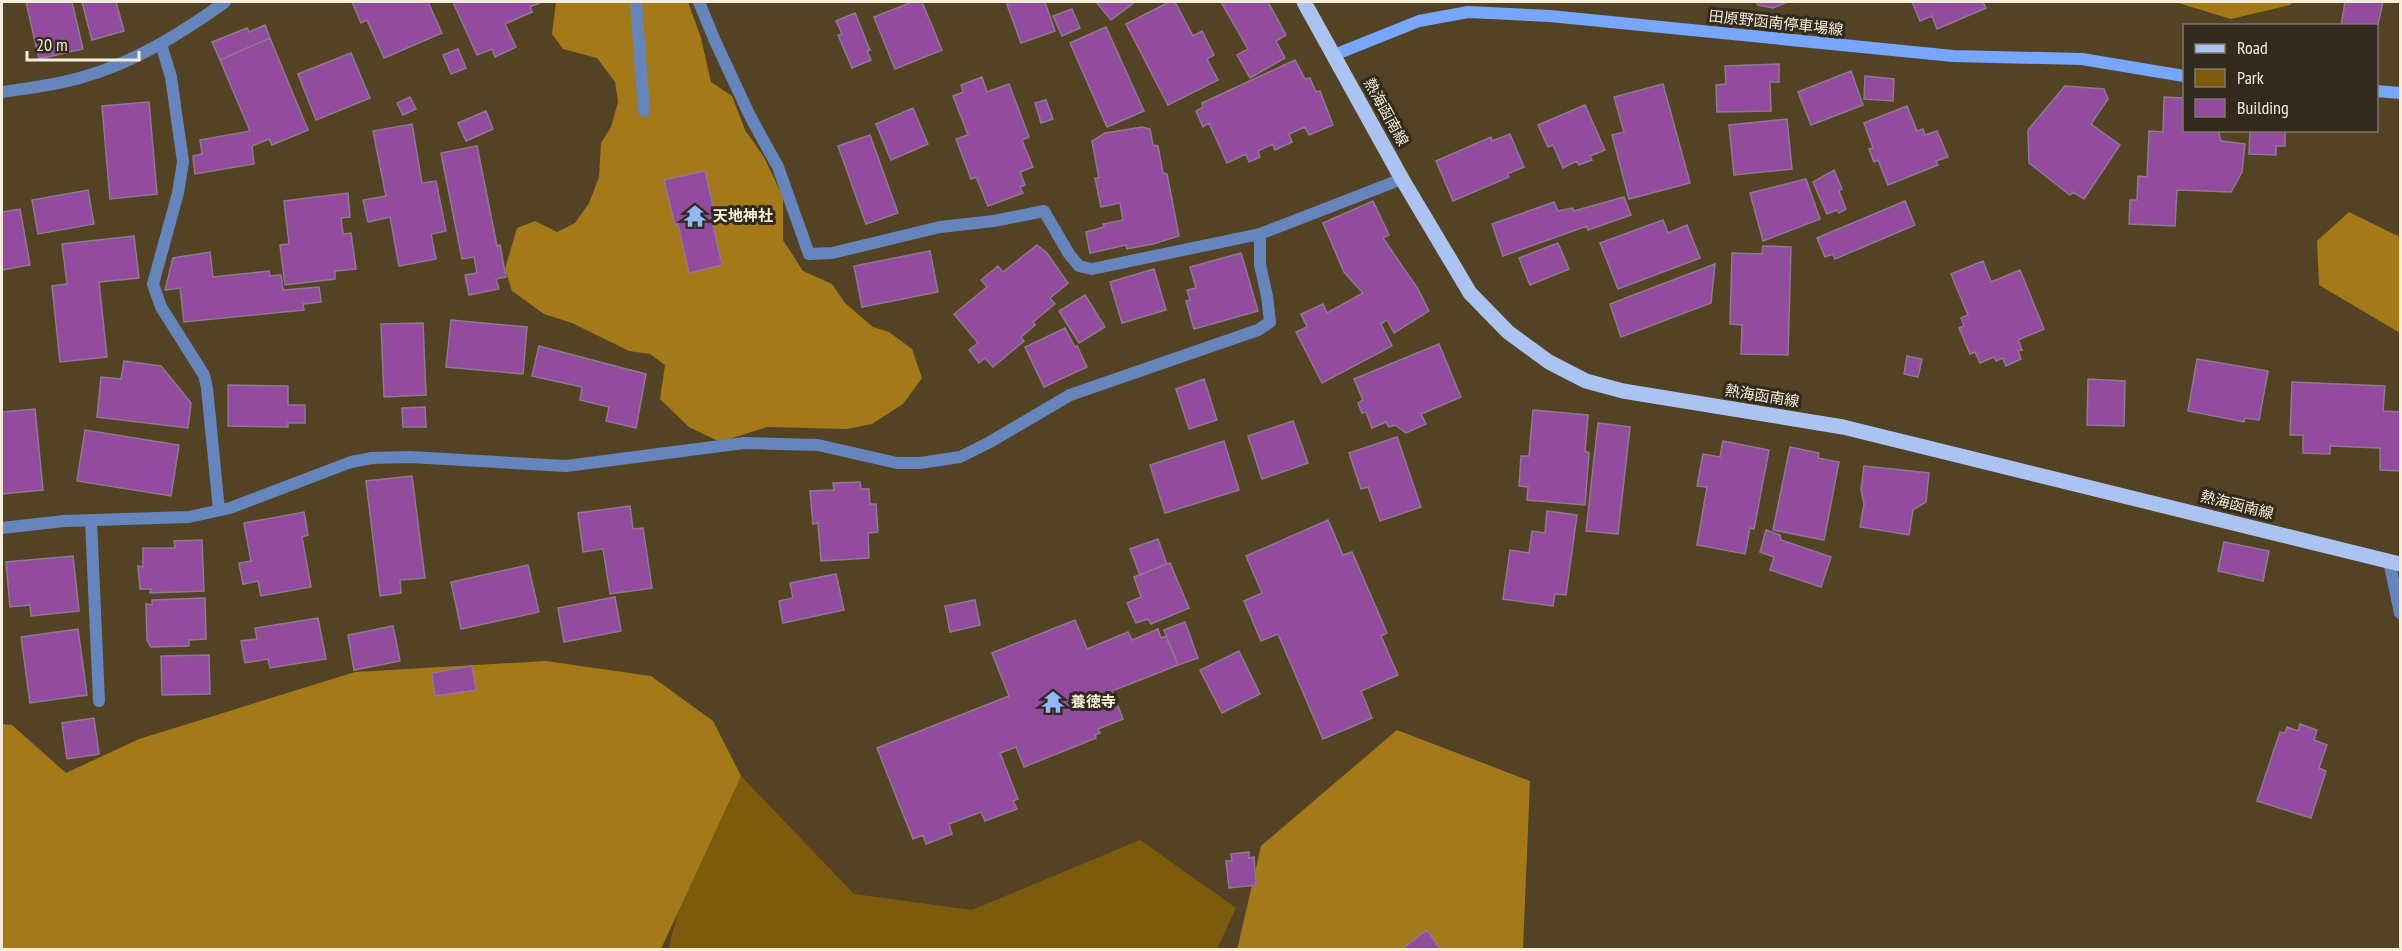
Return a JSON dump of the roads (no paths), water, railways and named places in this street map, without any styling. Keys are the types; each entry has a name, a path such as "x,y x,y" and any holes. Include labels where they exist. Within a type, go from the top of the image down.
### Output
{"main road":[{"name":"熱海函南線","path":"1304,2 1402,179 1470,293 1508,332 1549,362 1586,381 1623,391 1844,427 2395,562"},
{"name":"田原野函南停車場線","path":"1334,55 1419,21 1468,12 1550,16 1953,56 2082,59 2183,76"},
{"path":"2378,91 2400,93"}],"street":[{"path":"2,92 84,77 126,61 190,27 225,2"},
{"path":"636,2 644,111"},
{"path":"699,2 740,94 778,167 809,254 832,253 940,227 994,221 1044,211 1069,254 1079,266 1092,269 1260,234 1402,179"},
{"path":"161,44 171,77 183,162 178,193 153,284 161,307 204,375 219,510"},
{"path":"2,528 189,517 219,510 351,462 372,458 410,457 566,466 744,443 818,445 897,463 920,463 960,457 1070,395 1258,330 1270,322 1260,266 1260,234"},
{"path":"91,521 99,701"},
{"path":"2395,562 2400,613"}],"place":[{"name":"天地神社","path":"695,216"},
{"name":"養徳寺","path":"1053,702"}]}
